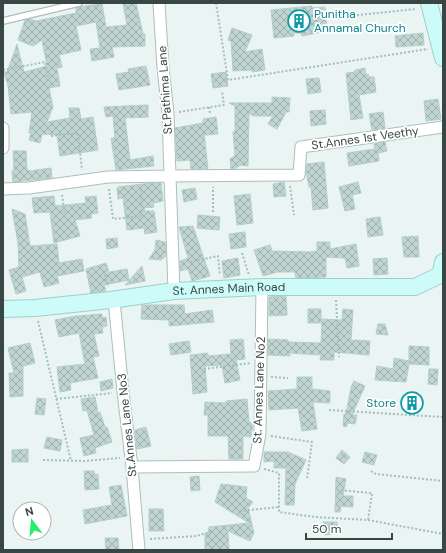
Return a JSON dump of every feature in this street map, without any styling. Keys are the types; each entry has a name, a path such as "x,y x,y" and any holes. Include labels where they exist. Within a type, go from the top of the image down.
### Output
{"street":[{"name":"St.Pathima Lane","path":"159,3 163,68 168,113 174,291"},
{"path":"429,5 442,52"},
{"name":"St.Annes 1st Veethy","path":"288,175 299,175 301,147 443,127"},
{"path":"3,128 3,148"},
{"path":"3,189 61,184 108,177 288,175"},
{"name":"St. Annes Main Road","path":"3,305 35,308 114,300 174,291 257,287 415,286 440,275 443,262"},
{"name":"St. Annes Lane No2","path":"254,466 260,434 260,362 257,287"},
{"name":"St.Annes Lane No3","path":"114,300 139,545"},
{"path":"131,462 254,466"}],"lane":[{"path":"3,20 79,3"}],"path":[{"path":"216,3 228,80 442,52"},
{"path":"349,16 429,5"},
{"path":"3,70 45,62 49,82"},
{"path":"168,113 224,105 222,91"},
{"path":"209,107 210,114"},
{"path":"51,136 78,133 84,181"},
{"path":"288,175 294,214"},
{"path":"213,176 213,212"},
{"path":"108,177 113,219 142,216 140,177"},
{"path":"61,184 65,216"},
{"path":"242,253 257,287"},
{"path":"190,262 218,256 222,289"},
{"path":"336,286 339,357"},
{"path":"35,308 71,461"},
{"path":"204,370 260,362"},
{"path":"260,376 288,378"},
{"path":"56,399 123,392"},
{"path":"329,410 443,417"},
{"path":"260,434 312,442 307,478"},
{"path":"43,460 131,462"},
{"path":"254,466 279,473 279,512 315,517 368,520 443,534"},
{"path":"371,471 376,474 443,480"},
{"path":"337,490 372,493 368,520"},
{"path":"240,512 279,507"},
{"path":"139,545 196,536 213,530"}],"building":[{"path":"136,3 143,34 145,34 145,46 112,47 114,57 92,61 90,49 100,48 96,22 76,26 81,50 59,55 62,67 57,68 60,86 49,88 53,107 47,122 70,118 69,108 79,108 81,119 93,117 98,150 60,156 57,135 42,134 40,143 29,140 31,133 29,133 32,112 11,114 8,86 4,72 7,72 17,44 24,72 47,66 42,40 33,46 18,40 25,20 30,19 36,21 76,13 76,8 102,4 106,27 127,25 123,4"},
{"name":"Punitha Annamal Church","path":"312,6 312,8 325,7 327,31 302,36 301,33 294,33 294,36 274,38 271,10"},
{"path":"232,28 252,35 245,52 262,49 265,70 252,72 252,70 233,71 231,41 228,40"},
{"path":"423,33 424,45 396,47 395,36"},
{"path":"146,66 150,85 119,90 116,74 129,72 128,69"},
{"path":"365,68 366,75 368,74 369,77 374,77 376,92 359,95 363,118 351,120 346,73 355,72 355,70"},
{"path":"226,72 228,86 213,88 211,74"},
{"path":"319,78 321,92 308,94 306,79"},
{"path":"272,97 290,98 289,112 286,112 277,129 268,124 273,116 253,116 249,113 248,166 241,165 231,169 230,159 235,156 233,132 235,132 235,106 229,103 272,103"},
{"path":"438,99 441,119 426,121 424,101"},
{"path":"148,105 148,117 125,118 130,160 153,156 154,166 116,170 111,138 115,138 113,116 106,117 104,107"},
{"path":"325,110 326,124 311,126 310,111"},
{"path":"383,112 385,128 372,130 369,114"},
{"path":"216,117 218,134 205,135 204,133 208,169 191,169 190,160 177,161 175,128 203,123 203,119"},
{"path":"385,142 387,151 378,153 379,161 349,166 347,153 375,149 374,144"},
{"path":"13,151 26,151 27,170 30,171 51,168 52,178 13,182"},
{"path":"324,162 328,208 313,210 311,187 309,187 306,172 307,164"},
{"path":"284,182 286,196 274,197 273,184"},
{"path":"358,182 361,193 352,195 355,209 345,211 339,187"},
{"path":"161,183 163,201 153,203 154,207 144,208 145,211 154,211 157,232 145,234 144,228 127,230 123,198 118,199 117,188"},
{"path":"195,188 197,199 184,202 182,190"},
{"path":"250,194 253,223 237,225 234,196"},
{"path":"54,196 55,206 86,203 85,197 96,196 98,213 91,214 92,218 75,220 80,236 54,243 50,212 34,213 32,198"},
{"path":"12,209 25,214 30,246 57,244 59,263 82,259 84,271 57,276 59,283 44,287 40,272 22,277 26,291 16,294 9,270 19,267 18,243"},
{"path":"198,215 220,217 219,230 197,228"},
{"path":"380,217 383,235 368,237 366,219"},
{"path":"193,226 210,276 192,281 188,269 180,271 180,261 188,258 179,227"},
{"path":"245,232 246,247 231,249 229,234"},
{"path":"418,236 419,257 404,257 402,237"},
{"path":"117,238 118,247 107,249 106,239"},
{"path":"156,240 165,242 166,256 161,260 149,259 155,250"},
{"path":"317,242 330,242 330,249 356,244 359,266 347,268 345,258 326,257 326,277 296,278 295,272 277,272 263,276 254,250 270,245 272,251 317,251"},
{"path":"238,258 240,275 224,278 222,261"},
{"path":"387,258 388,274 374,275 373,259"},
{"path":"106,263 109,272 127,269 129,280 104,285 106,291 91,293 86,269"},
{"path":"142,266 145,281 125,285"},
{"path":"286,296 287,315 269,316 269,297"},
{"path":"142,305 184,305 185,314 212,310 214,322 169,326 169,320 141,319"},
{"path":"308,309 321,309 321,323 308,323"},
{"path":"343,309 353,310 351,340 370,341 369,355 334,352 334,360 320,360 321,355 289,353 290,356 268,355 268,339 288,340 288,342 321,343 322,319 342,320"},
{"path":"102,314 102,318 106,317 107,326 102,327 103,333 94,334 99,356 93,357 98,378 70,383 71,390 60,392 57,367 85,364 79,333 59,337 55,320 76,316"},
{"path":"378,324 385,324 388,335 376,334"},
{"path":"243,339 245,359 236,360 240,380 225,383 222,365 205,366 207,392 193,394 190,355 208,353 208,356 231,354 230,340"},
{"path":"189,341 191,352 171,355 169,344"},
{"path":"30,343 35,363 23,366 23,396 10,397 9,373 14,373 8,348"},
{"path":"409,346 429,347 429,365 409,364 406,382 375,380 377,366 393,369 394,358 409,361"},
{"path":"429,369 438,369 437,385 428,384"},
{"path":"297,377 312,377 312,389 330,391 330,403 313,402 317,429 302,431 298,408 269,410 268,391 297,389"},
{"path":"112,379 113,388 101,391 100,382"},
{"path":"354,381 365,386 352,415 357,415 355,424 348,423 346,427 343,426 344,414 346,414 351,387"},
{"name":"Store","path":"407,396 421,402 418,410 403,405"},
{"path":"95,397 98,413 100,412 112,442 95,448 96,453 84,456 80,438 94,435 87,410 83,411 81,399"},
{"path":"37,398 46,399 44,415 35,414"},
{"path":"247,399 249,422 253,423 251,437 243,436 243,459 229,459 228,436 208,436 208,415 204,415 205,402 226,403 226,401"},
{"path":"146,427 151,446 137,449 135,430"},
{"path":"47,437 62,440 60,451 44,448"},
{"path":"28,449 28,462 12,462 12,450"},
{"path":"342,450 350,457 344,464 336,458"},
{"path":"264,452 288,452 306,460 295,484 294,505 285,505 286,468 274,468 274,461 264,462"},
{"path":"365,452 377,455 374,465 362,462"},
{"path":"84,471 94,471 95,475 98,474 99,489 85,490"},
{"path":"199,476 200,490 191,491 190,477"},
{"path":"336,477 346,479 343,496 353,496 353,507 341,506 340,512 335,512"},
{"path":"221,484 247,487 246,498 253,502 248,508 254,533 250,541 228,531 229,550 205,550 205,534 208,534 209,527 249,523 215,502"},
{"path":"121,485 127,516 85,524 83,510 112,505 109,487"},
{"path":"149,509 163,509 164,531 149,531"},
{"path":"323,522 337,522 339,533 325,535"},
{"path":"105,538 118,538 119,550 106,550"}],"place":[{"name":"Punitha Annamal Church","path":"299,21"},
{"name":"Store","path":"412,403"}]}
